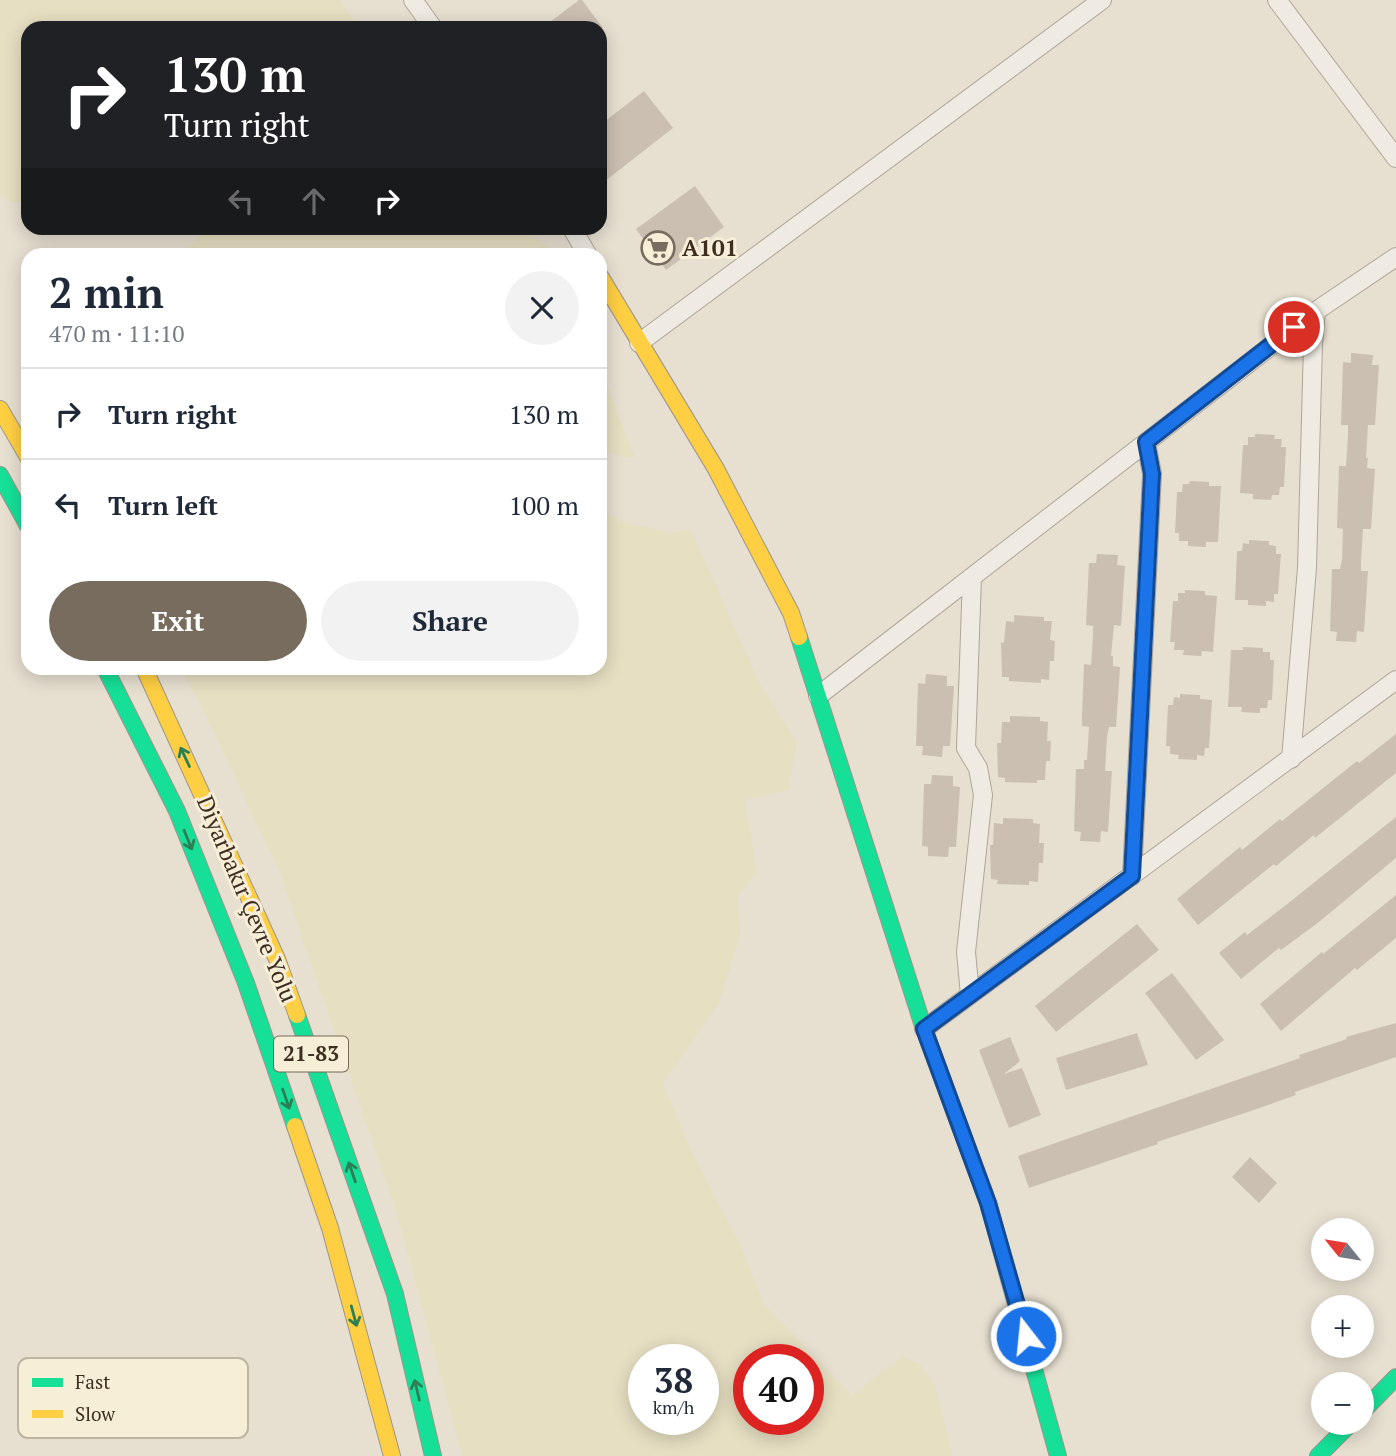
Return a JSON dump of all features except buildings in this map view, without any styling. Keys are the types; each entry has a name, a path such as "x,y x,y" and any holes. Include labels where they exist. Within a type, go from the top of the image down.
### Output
{"main road":[{"path":"607,288 716,468 791,613 924,1029 988,1203 1058,1456"},
{"path":"0,409 21,445"},
{"path":"0,475 21,513"},
{"name":"Diyarbakır Çevre Yolu","path":"109,675 177,811 246,982 330,1228 392,1456"},
{"name":"Diyarbakır Çevre Yolu","path":"147,675 277,959 395,1294 433,1456"},
{"path":"1374,1400 1396,1377"},
{"path":"1318,1456 1339,1435"}],"street":[{"path":"414,0 428,21"},
{"path":"639,344 1102,0"},
{"path":"1277,0 1396,158"},
{"path":"818,696 1316,311 1396,257"},
{"path":"1292,759 1307,568 1316,311"},
{"path":"1132,876 1152,474 1146,442"},
{"path":"970,995 966,952 983,795 978,768 967,748 972,577"},
{"path":"924,1029 1396,680"}],"shaded area":[{"path":"0,0 340,0 355,21 21,21 21,201 13,203 0,195"},
{"path":"200,235 533,235 549,248 187,248"},
{"path":"607,385 634,455 629,458 607,453"},
{"path":"607,513 621,521 670,533 691,529 759,682 797,742 789,790 745,800 757,872 738,896 740,936 719,1003 663,1084 693,1154 740,1244 764,1304 803,1344 733,1344 733,1435 824,1435 824,1366 852,1395 902,1357 919,1363 935,1385 953,1456 462,1456 397,1214 278,868 184,675 607,675"}],"traffic: fast":[{"path":"0,475 21,513"},
{"path":"799,637 924,1029 988,1203 1058,1456"},
{"path":"109,675 177,811 246,983 295,1126"},
{"path":"297,1015 395,1294 433,1456"},
{"path":"1374,1400 1396,1377"},
{"path":"1318,1456 1339,1435"}],"traffic: slow":[{"path":"607,288 716,469 791,613 799,637"},
{"path":"0,409 21,445"},
{"path":"147,675 277,959 297,1015"},
{"path":"295,1126 330,1228 392,1456"}],"place":[{"name":"A101","path":"658,248"}],"route":[{"path":"1026,1336 988,1203 924,1029 1132,876 1152,474 1146,442 1294,327"}]}
